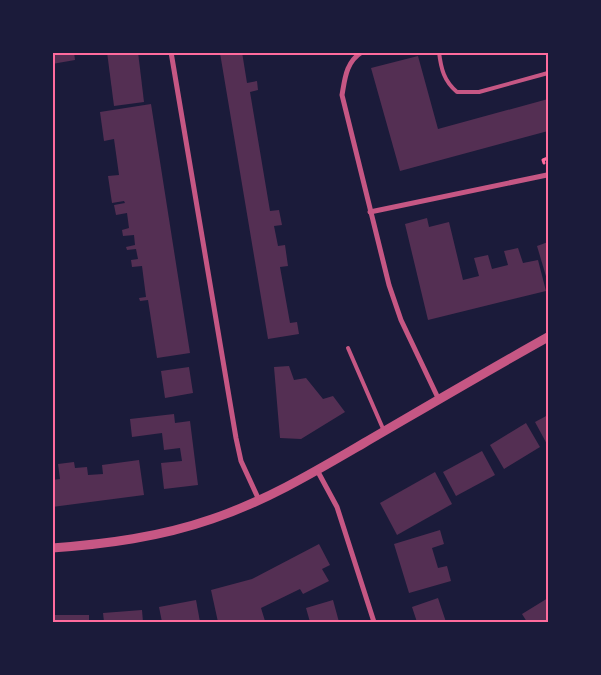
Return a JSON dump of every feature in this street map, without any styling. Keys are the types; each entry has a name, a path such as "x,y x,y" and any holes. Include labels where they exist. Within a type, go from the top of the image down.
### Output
{"street":[{"path":"171,52 236,438 241,461 259,500"},
{"path":"362,52 353,58 345,73 342,95 370,212 401,320 439,400"},
{"path":"370,212 547,175"},
{"path":"52,548 132,540 164,534 214,519 259,500 317,470 548,337"},
{"path":"317,470 337,507 374,622"}],"lane":[{"path":"438,52 442,71 448,84 456,92 479,92 548,73"},
{"path":"348,348 384,431"}],"building":[{"path":"52,52 74,52 75,60 52,64"},
{"path":"107,52 138,52 144,102 114,106"},
{"path":"242,52 247,83 257,81 258,90 250,92 270,211 279,210 282,225 274,226 278,246 285,245 288,266 280,267 290,323 297,322 299,334 268,339 220,53"},
{"path":"418,56 438,129 548,99 548,131 400,171 371,68"},
{"path":"151,104 190,353 157,358 148,300 140,301 139,298 146,297 142,266 132,267 131,260 138,259 136,249 127,250 126,247 135,245 134,235 123,236 122,230 129,228 127,213 116,215 114,205 125,203 124,201 112,203 108,176 119,175 114,139 104,141 100,112"},
{"path":"427,218 429,227 449,222 463,280 479,276 474,258 488,255 492,269 508,265 504,251 518,248 523,263 538,260 546,291 428,320 405,224"},
{"path":"548,242 548,283 537,246"},
{"path":"289,366 294,380 306,378 323,399 333,396 345,412 301,439 280,438 274,367"},
{"path":"189,367 193,393 165,398 161,371"},
{"path":"174,414 175,423 190,421 198,485 164,489 161,463 182,461 180,448 164,450 162,433 132,437 130,419"},
{"path":"548,415 548,446 535,422"},
{"path":"526,423 540,447 504,469 490,445"},
{"path":"482,451 495,475 456,496 443,472"},
{"path":"139,460 144,495 52,507 52,480 60,479 58,464 74,462 75,468 87,467 88,475 103,474 102,465"},
{"path":"435,472 452,504 397,535 380,503"},
{"path":"440,530 444,544 432,548 438,568 447,566 451,581 409,593 394,544"},
{"path":"319,544 330,565 322,569 329,581 303,594 300,589 261,608 265,621 218,622 211,590 252,579"},
{"path":"438,598 446,622 417,622 412,607"},
{"path":"548,598 548,622 527,622 522,614"},
{"path":"196,600 200,622 162,622 159,607"},
{"path":"333,600 339,622 310,622 306,608"},
{"path":"142,610 143,622 104,622 103,613"},
{"path":"52,615 89,615 89,622 52,622"}]}
